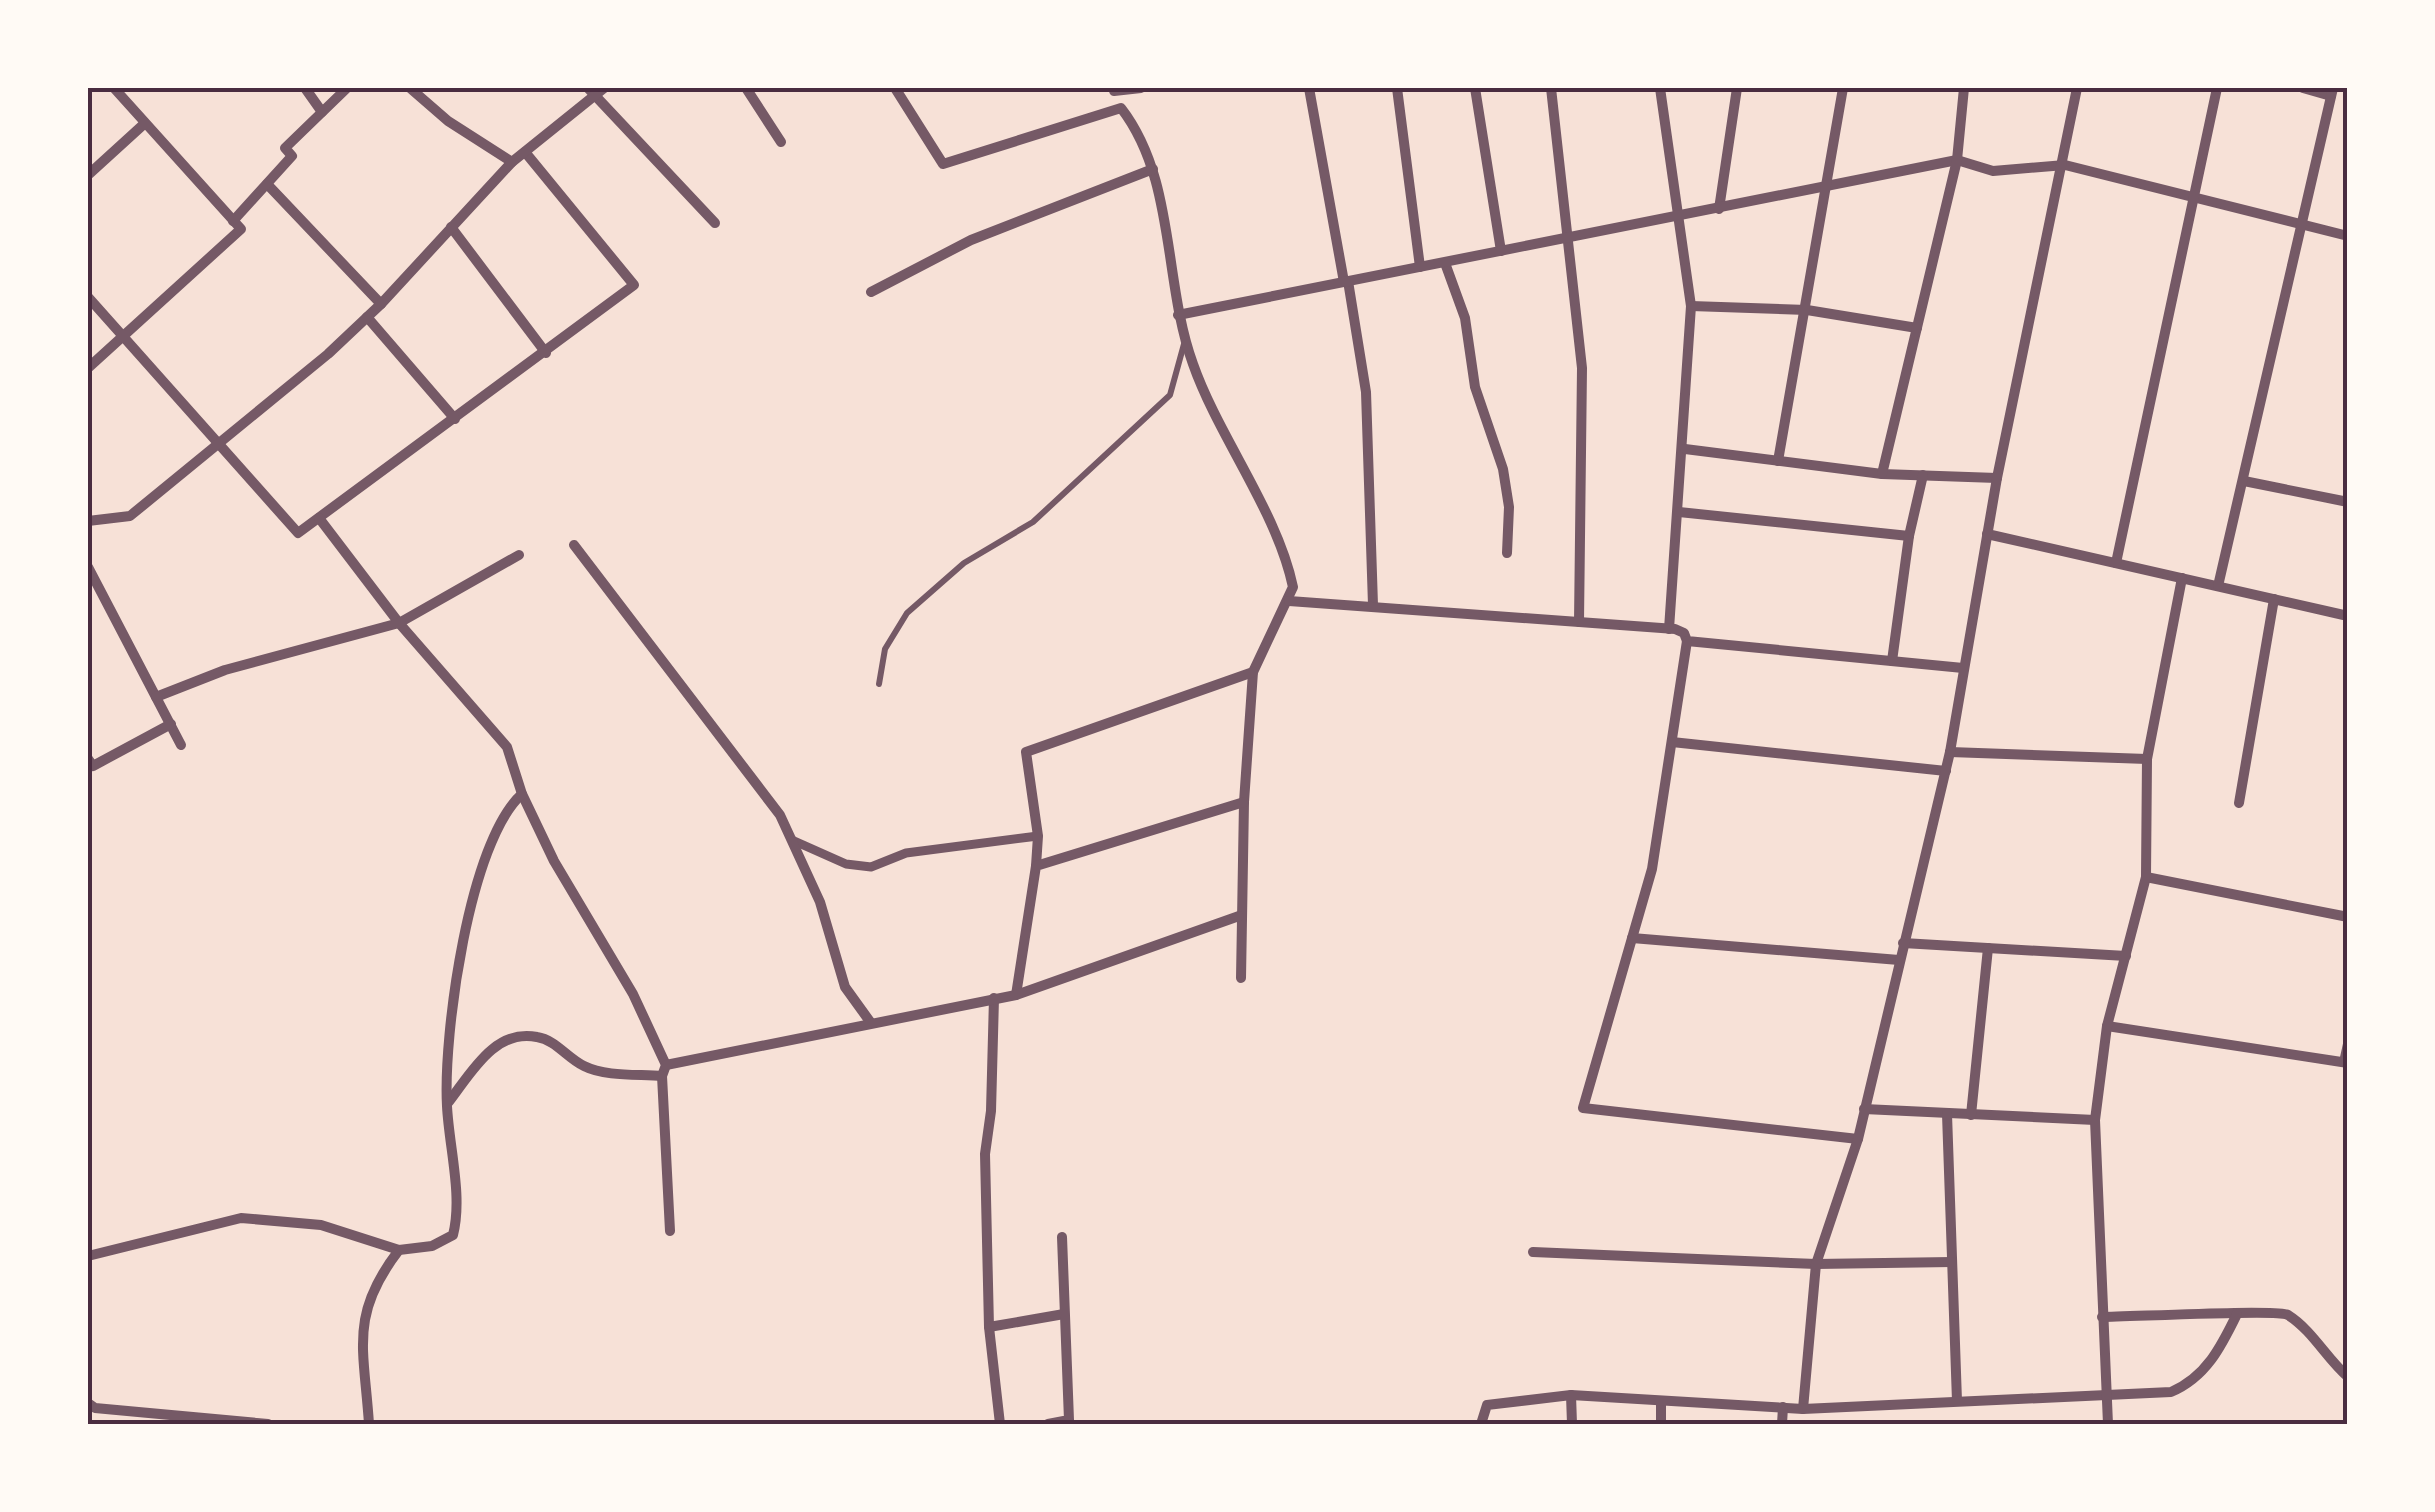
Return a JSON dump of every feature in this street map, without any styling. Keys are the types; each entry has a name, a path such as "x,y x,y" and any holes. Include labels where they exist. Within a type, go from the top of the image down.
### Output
{"street":[{"path":"88,368 241,229 114,88"},
{"path":"305,88 322,112"},
{"path":"234,221 292,156 285,148 346,88"},
{"path":"410,88 448,121 512,162"},
{"path":"746,88 781,142"},
{"path":"894,88 943,164 1122,108"},
{"path":"1141,88 1113,90 1153,169 1185,340 1193,366 1290,571 1293,587 1253,672 1239,916 1241,978"},
{"path":"1309,88 1366,392 1373,605"},
{"path":"1397,88 1420,268"},
{"path":"1474,88 1501,251"},
{"path":"1552,88 1582,368 1579,622"},
{"path":"1660,88 1675,217 1691,306 1670,629"},
{"path":"1719,209 1737,88"},
{"path":"1778,461 1844,88"},
{"path":"1882,474 1957,160 1964,88"},
{"path":"1803,1409 1816,1264 1858,1139 1946,771 1997,478 2065,165 2077,88"},
{"path":"2116,564 2217,88"},
{"path":"2218,586 2332,92 2303,88"},
{"path":"88,521 130,516 220,443 381,304 512,162 596,90 714,223"},
{"path":"88,175 144,124"},
{"path":"88,297 298,534 634,286 525,152"},
{"path":"1178,315 1957,160 1993,170 2065,165 2348,236"},
{"path":"871,292 972,240 1153,169"},
{"path":"266,184 381,304"},
{"path":"451,227 546,353"},
{"path":"1445,262 1466,318 1475,386 1503,469 1509,507 1506,553"},
{"path":"1691,306 1807,310 1917,328"},
{"path":"367,317 455,419"},
{"path":"1684,450 1882,474 1997,478"},
{"path":"1892,662 1909,536 1923,476"},
{"path":"2244,481 2348,502"},
{"path":"1679,512 1909,536"},
{"path":"319,518 399,623 507,748 522,794 664,1070 670,1231"},
{"path":"1987,534 2348,616"},
{"path":"574,545 780,816 820,902 845,987 872,1023"},
{"path":"156,696 225,670 399,623 518,556"},
{"path":"88,567 182,745"},
{"path":"2108,1424 2095,1120 2107,1026 2146,877 2148,759 2182,578"},
{"path":"2238,802 2274,599"},
{"path":"1289,601 1681,631 1687,641 1652,869 1583,1108 1858,1139"},
{"path":"1687,641 1963,668"},
{"path":"1016,995 1038,836 1026,752 1253,672"},
{"path":"88,759 94,766 170,724"},
{"path":"1672,742 1946,771"},
{"path":"1950,752 2148,759"},
{"path":"88,1256 241,1218 322,1225 399,1250 432,1246 453,1235 458,1217 447,1104 450,996 498,823 522,794"},
{"path":"1036,866 1244,802"},
{"path":"792,840 846,864 871,868 906,852 1038,836"},
{"path":"2146,877 2348,917"},
{"path":"447,1104 492,1048 509,1038 536,1036 596,1069 664,1070 1016,995 1239,916"},
{"path":"1632,938 1899,960"},
{"path":"1902,943 2126,956"},
{"path":"1971,1114 1988,948"},
{"path":"994,998 991,1111 985,1154 990,1327 1000,1424"},
{"path":"2107,1026 2346,1062 2348,1044"},
{"path":"1864,1109 2095,1120"},
{"path":"1946,1114 1957,1401"},
{"path":"1048,1424 1070,1420 1062,1237"},
{"path":"368,1424 362,1319 374,1282 399,1250"},
{"path":"1533,1252 1816,1264 1952,1262"},
{"path":"990,1327 1064,1314"},
{"path":"1481,1424 1488,1405 1571,1396 1803,1409 2171,1392 2190,1384 2219,1350 2237,1314"},
{"path":"2102,1317 2286,1314 2348,1377"},
{"path":"1571,1396 1572,1424"},
{"path":"1661,1401 1662,1424"},
{"path":"88,1403 94,1408 268,1424"},
{"path":"1782,1424 1783,1408"}],"lane":[{"path":"878,684 886,650 906,612 964,563 1033,522 1170,395 1185,340"}]}
